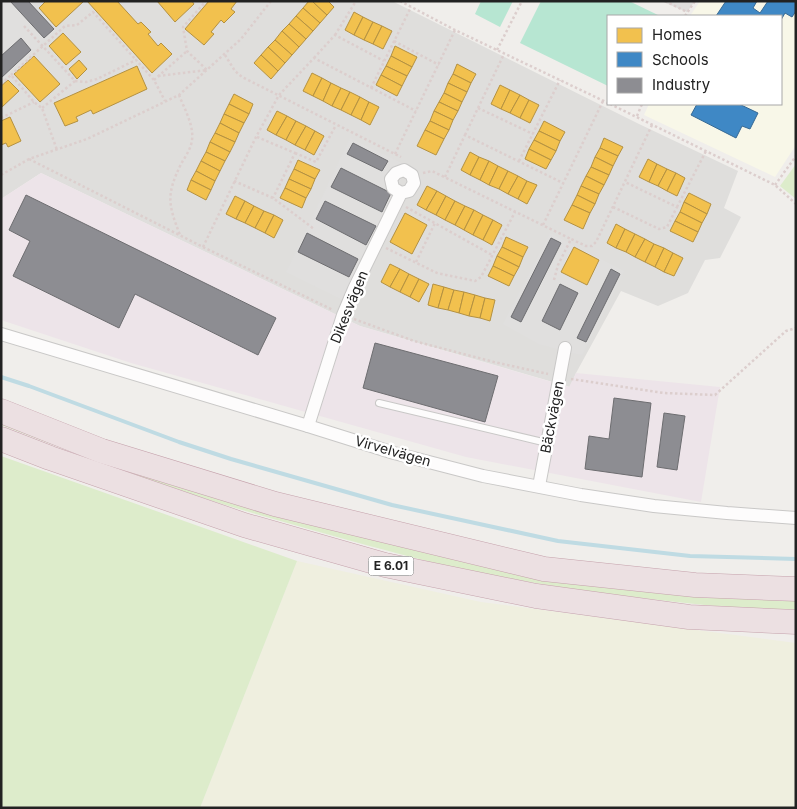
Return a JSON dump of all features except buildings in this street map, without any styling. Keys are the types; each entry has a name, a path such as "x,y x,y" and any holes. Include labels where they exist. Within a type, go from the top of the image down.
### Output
{"highway":[{"name":"E 6.01","path":"1,411 102,451 275,504 544,569 695,585 796,589"},
{"name":"E 6.01","path":"1,439 50,458 244,525 385,565 536,596 689,617 796,622"}],"street":[{"name":"Dikesvägen","path":"308,426 343,315 354,289 398,197 409,191 414,183 408,173"},
{"name":"Virvelvägen","path":"1,334 394,453 483,476 654,506 796,518"},
{"name":"Bäckvägen","path":"539,486 565,348"}],"lane":[{"path":"379,403 547,443"}],"path":[{"path":"206,1 183,27 187,51 207,70"},
{"path":"1,175 28,159 88,139 179,95 241,39 271,1"},
{"path":"203,247 256,137 279,95 335,35 356,1"},
{"path":"400,1 504,54 607,102"},
{"path":"497,50 522,1"},
{"path":"665,1 687,12"},
{"path":"686,15 695,1"},
{"path":"371,88 410,7"},
{"path":"1,84 65,26 77,25 93,12 154,80 165,101"},
{"path":"24,26 75,82"},
{"path":"395,154 456,30"},
{"path":"335,35 384,60"},
{"path":"394,41 439,64"},
{"path":"154,80 187,51"},
{"path":"444,177 504,54"},
{"path":"225,55 235,71 242,77 403,158 408,173 432,171 586,246 592,246 596,242 652,124"},
{"path":"314,58 416,111"},
{"path":"42,108 75,82 97,79 136,60"},
{"path":"158,76 207,70"},
{"path":"11,75 34,102 42,108 57,150"},
{"path":"519,161 560,80"},
{"path":"179,95 191,126 192,139 189,152 171,187 170,201 173,218 181,236"},
{"path":"543,226 603,100"},
{"path":"1,118 34,102"},
{"path":"613,105 775,185 796,204"},
{"path":"636,116 642,105"},
{"path":"478,108 533,134"},
{"path":"256,137 316,162 336,124"},
{"path":"465,135 563,183"},
{"path":"613,206 659,229 667,227 706,151"},
{"path":"273,198 295,154"},
{"path":"775,185 796,156"},
{"path":"28,159 343,315 414,341 560,377 664,393 716,395 786,331 796,328"},
{"path":"234,181 273,198 314,229"},
{"path":"625,182 677,207"},
{"path":"398,197 436,223 492,255"},
{"path":"376,243 437,272 475,281 481,277 515,212"},
{"path":"416,262 436,223"},
{"path":"554,280 558,265 571,239"}],"shaded area":[{"path":"1,1 392,1 738,171 724,208 741,217 720,258 705,260 688,293 658,306 621,291 570,387 360,326 41,173 1,199"},
{"path":"1,1 31,1 57,30 1,81"},
{"path":"661,1 695,1 687,12"},
{"path":"700,1 796,1 796,145 775,177 644,115 649,105 782,105 782,15 691,15"},
{"path":"350,138 408,166 343,300 286,272"},
{"path":"41,173 360,326 569,387 576,373 720,387 701,502 466,457 131,363 4,321 1,319 1,199"},
{"path":"550,233 624,271 582,355 539,344 503,324"}],"green space":[{"path":"481,1 513,1 500,27 475,14"},
{"path":"541,1 629,1 658,15 607,15 607,86 520,43"},
{"path":"796,164 796,199 780,186"},
{"path":"1,417 297,518 796,598 796,613 712,606 586,591 502,577 430,562 264,516 167,486 1,425"},
{"path":"1,456 297,561 200,808 24,808 1,806"},
{"path":"297,561 481,602 796,643 796,808 200,808"}],"waterway":[{"path":"1,377 179,442 231,459 392,505 558,541 690,556 796,559"}]}
